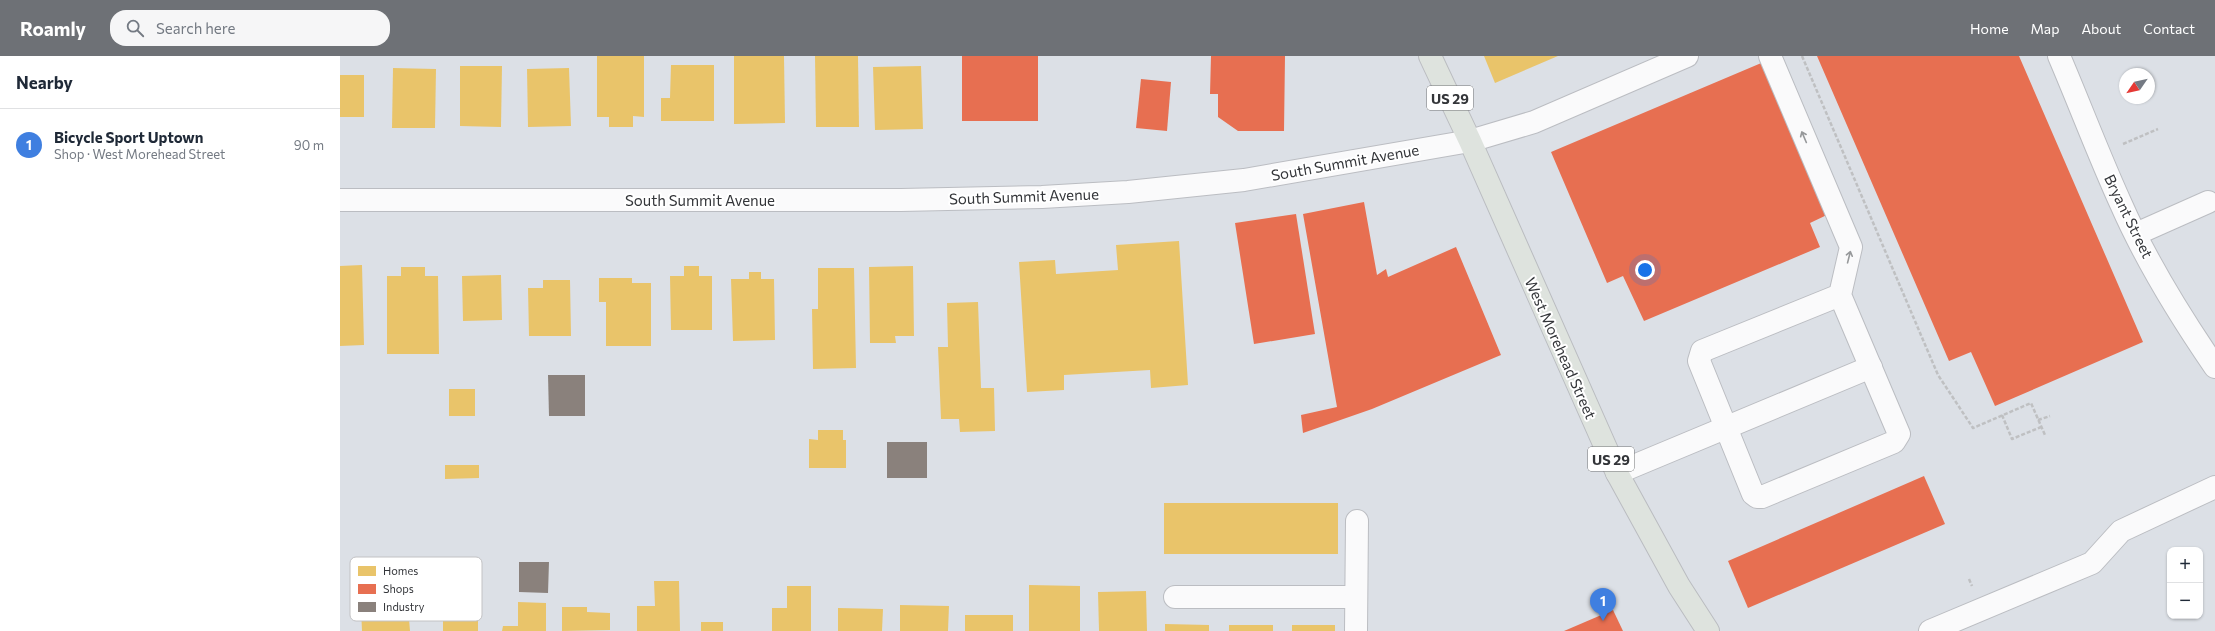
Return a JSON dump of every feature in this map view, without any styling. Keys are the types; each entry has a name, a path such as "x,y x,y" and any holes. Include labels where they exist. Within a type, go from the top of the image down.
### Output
{"main road":[{"name":"West Morehead Street","path":"1430,56 1470,140 1618,473 1679,586 1708,631"}],"street":[{"name":"South Summit Avenue","path":"340,200 901,200 1042,198 1128,192 1244,180 1470,140 1534,122 1687,56"},
{"path":"1770,56 1851,247 1840,295 1899,434 1894,442 1762,498 1757,497 1753,494 1699,361 1702,352 1840,295"},
{"name":"Bryant Street","path":"2059,56 2121,205 2191,332 2215,367"},
{"path":"2136,234 2208,202"},
{"path":"1618,473 1871,367"},
{"path":"1930,631 2092,563 2121,531 2215,487"},
{"path":"1356,631 1357,521"},
{"path":"1175,597 1356,596"}],"path":[{"path":"1802,56 1938,375 1974,428 2031,403 2044,435"},
{"path":"2121,145 2158,129"},
{"path":"2002,416 2012,439 2041,427"},
{"path":"2038,420 2050,416"}],"building: Homes":[{"path":"597,56 644,56 644,117 633,116 633,127 609,127 609,117 597,117"},
{"path":"734,56 784,56 785,123 734,124"},
{"path":"815,56 858,56 859,127 816,127"},
{"path":"1484,56 1558,56 1495,83"},
{"path":"671,65 714,65 714,121 661,121 661,98 670,98"},
{"path":"460,66 502,66 501,127 460,126"},
{"path":"921,66 923,129 875,130 873,67"},
{"path":"393,68 436,69 435,128 392,128"},
{"path":"569,68 571,126 528,127 527,69"},
{"path":"340,75 364,75 364,117 340,117"},
{"path":"1179,241 1188,385 1151,388 1150,370 1064,375 1064,390 1027,392 1019,262 1055,260 1056,274 1118,270 1116,245"},
{"path":"362,265 364,345 340,346 340,266"},
{"path":"684,266 699,266 699,276 712,276 712,330 671,330 670,276 684,276"},
{"path":"913,266 914,336 895,336 896,343 870,343 869,267"},
{"path":"401,267 425,267 425,276 438,276 439,354 387,354 387,276 401,276"},
{"path":"818,268 854,268 856,368 813,369 812,309 818,309"},
{"path":"749,272 761,272 761,279 774,279 775,340 733,341 731,279 749,279"},
{"path":"501,275 502,320 463,321 462,276"},
{"path":"599,278 632,278 632,283 651,283 651,346 606,346 606,302 599,302"},
{"path":"543,280 570,280 571,336 529,336 528,288 543,288"},
{"path":"978,302 981,388 994,388 995,431 960,432 959,419 941,419 938,347 948,347 947,303"},
{"path":"449,389 475,389 475,416 449,416"},
{"path":"818,430 843,430 843,440 846,440 846,468 809,468 809,439 818,440"},
{"path":"445,465 479,465 479,478 445,479"},
{"path":"1164,503 1338,503 1338,554 1164,554"},
{"path":"654,581 679,581 680,631 637,631 637,606 655,606"},
{"path":"1029,585 1080,586 1080,631 1029,631"},
{"path":"787,586 811,586 811,631 772,631 772,608 787,608"},
{"path":"1146,591 1147,631 1099,631 1098,592"},
{"path":"518,602 546,603 546,631 502,631 503,626 518,626"},
{"path":"900,605 949,606 948,631 900,631"},
{"path":"562,607 587,607 587,612 610,613 610,630 562,631"},
{"path":"838,608 883,609 882,631 838,631"},
{"path":"965,615 1013,615 1013,631 965,631"},
{"path":"362,621 409,621 410,631 362,631"},
{"path":"443,621 478,621 478,631 443,631"},
{"path":"701,622 723,622 723,631 701,631"},
{"path":"1165,624 1209,625 1209,631 1165,631"},
{"path":"1229,625 1273,625 1273,631 1229,631"},
{"path":"1292,625 1335,625 1335,631 1292,631"}],"building: Shops":[{"path":"962,56 1038,56 1038,121 962,121"},
{"path":"1211,56 1285,56 1284,131 1238,131 1218,117 1218,94 1210,94"},
{"path":"1817,56 2019,56 2143,342 1995,406 1971,352 1949,361"},
{"path":"1766,61 1831,213 1810,223 1820,247 1644,321 1623,276 1607,283 1551,152"},
{"path":"1141,79 1171,82 1167,131 1136,128"},
{"path":"1364,202 1377,275 1386,269 1388,277 1456,247 1501,355 1372,409 1303,433 1301,415 1337,407 1303,214"},
{"path":"1296,214 1315,334 1254,344 1235,223"},
{"path":"1924,476 1945,524 1748,608 1728,561"},
{"path":"1613,610 1623,631 1564,631"}],"building: Industry":[{"path":"548,375 585,375 585,416 549,416"},
{"path":"887,442 927,442 927,478 887,478"},
{"path":"519,562 549,562 548,593 519,592"}],"place":[{"name":"Bicycle Sport Uptown","path":"1603,621"}]}
